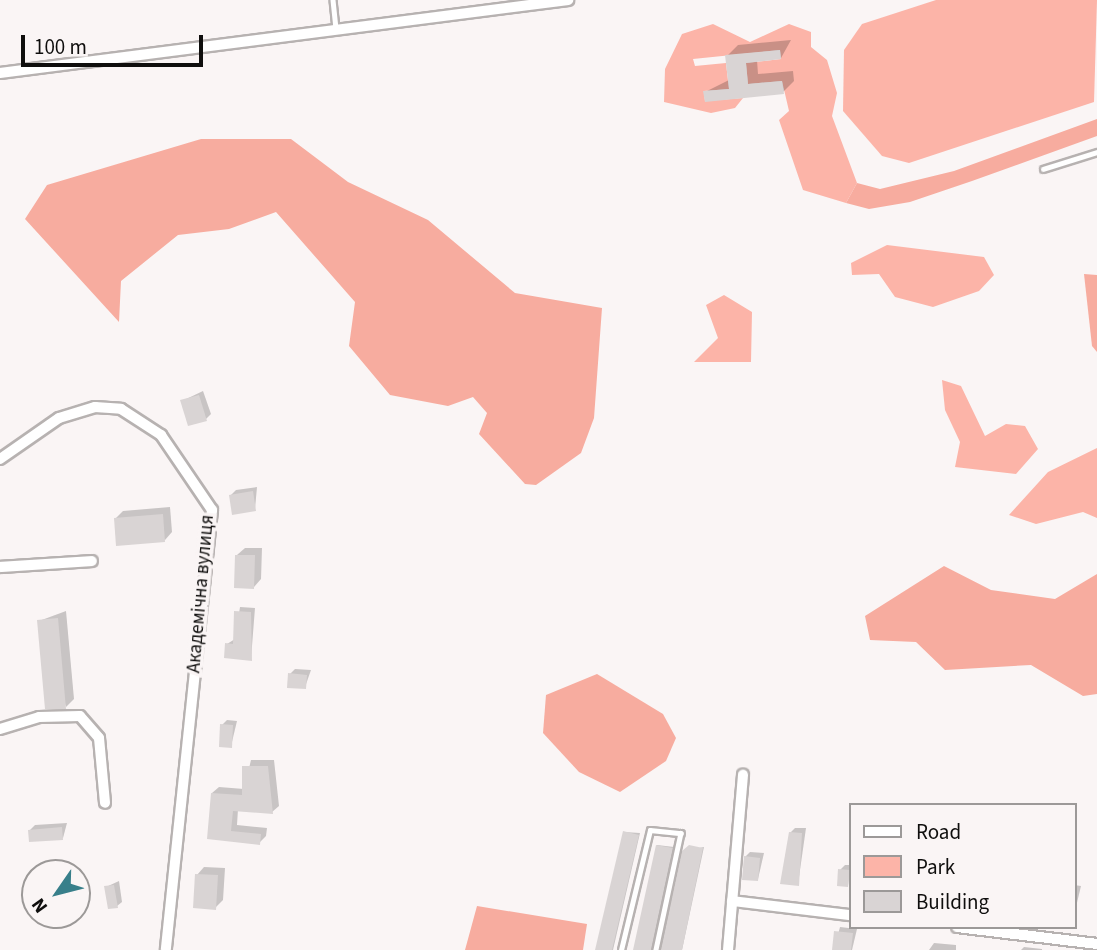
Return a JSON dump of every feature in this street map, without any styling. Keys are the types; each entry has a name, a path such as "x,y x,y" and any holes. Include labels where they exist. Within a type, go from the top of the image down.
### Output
{"street":[{"path":"0,73 568,0"},
{"name":"Академічна вулиця","path":"0,460 59,418 95,407 121,409 161,435 212,510 166,950"},
{"path":"0,567 92,561"},
{"path":"0,729 39,718 80,716 99,738 105,803"},
{"path":"728,950 743,775"},
{"path":"732,901 848,915"},
{"path":"973,929 1097,944"}],"lane":[{"path":"333,0 336,29"},
{"path":"1043,169 1097,152"},
{"path":"621,950 650,830 681,833 656,950"}],"green space":[{"path":"936,0 1097,0 1094,102 909,163 882,156 843,111 844,50 862,24"},
{"path":"713,24 750,42 789,24 811,32 811,47 827,60 837,93 832,116 857,183 846,203 803,190 779,120 789,111 782,81 748,84 746,63 781,59 780,50 693,59 695,66 726,63 729,89 704,91 705,101 743,98 735,108 711,113 664,102 665,69 682,34"},
{"path":"887,245 984,257 994,275 979,291 933,307 895,297 879,274 852,275 851,263"},
{"path":"724,295 752,312 751,362 694,362 718,338 706,305"},
{"path":"942,380 961,386 985,436 1006,424 1025,426 1038,449 1016,474 955,467 960,442 945,410"},
{"path":"1097,448 1097,518 1083,512 1036,524 1009,515 1048,472"}],"shaded area":[{"path":"1097,119 1097,136 910,202 869,209 846,203 857,183 880,189 954,171"},
{"path":"201,139 291,139 348,182 428,220 515,293 602,308 594,418 581,453 536,485 525,484 479,434 487,413 473,397 448,406 390,395 349,346 355,302 276,212 229,229 178,235 121,281 119,322 25,219 47,185"},
{"path":"1084,274 1097,275 1097,352 1092,346"},
{"path":"944,566 991,590 1055,599 1097,574 1097,694 1083,696 1031,665 945,670 916,642 870,640 865,616"},
{"path":"597,674 663,714 676,738 666,761 620,792 579,772 543,733 546,695"},
{"path":"477,906 587,924 583,950 465,950"}],"building":[{"path":"780,50 781,59 746,63 748,84 782,81 784,94 705,102 703,91 729,89 725,55"},
{"path":"199,395 207,421 188,426 180,400"},
{"path":"253,491 256,511 232,515 229,495"},
{"path":"163,514 165,542 116,546 114,518"},
{"path":"235,555 255,555 254,589 234,588"},
{"path":"234,611 251,612 252,661 224,658 225,643 233,644"},
{"path":"58,618 66,709 45,709 37,620"},
{"path":"288,673 307,675 306,689 287,688"},
{"path":"220,724 233,725 232,748 219,747"},
{"path":"242,766 268,766 273,814 233,811 231,831 261,834 260,845 207,839 211,793 242,795"},
{"path":"62,827 63,840 29,842 28,830"},
{"path":"623,831 639,835 612,950 595,950"},
{"path":"789,832 802,833 799,886 780,884"},
{"path":"656,845 673,848 651,950 633,950"},
{"path":"689,845 703,848 682,950 661,950 682,851"},
{"path":"744,856 760,858 758,881 742,880"},
{"path":"838,869 848,870 848,887 837,886"},
{"path":"195,874 218,875 216,910 193,908"},
{"path":"114,885 118,908 108,909 104,886"},
{"path":"834,931 853,933 851,950 832,950"}]}
